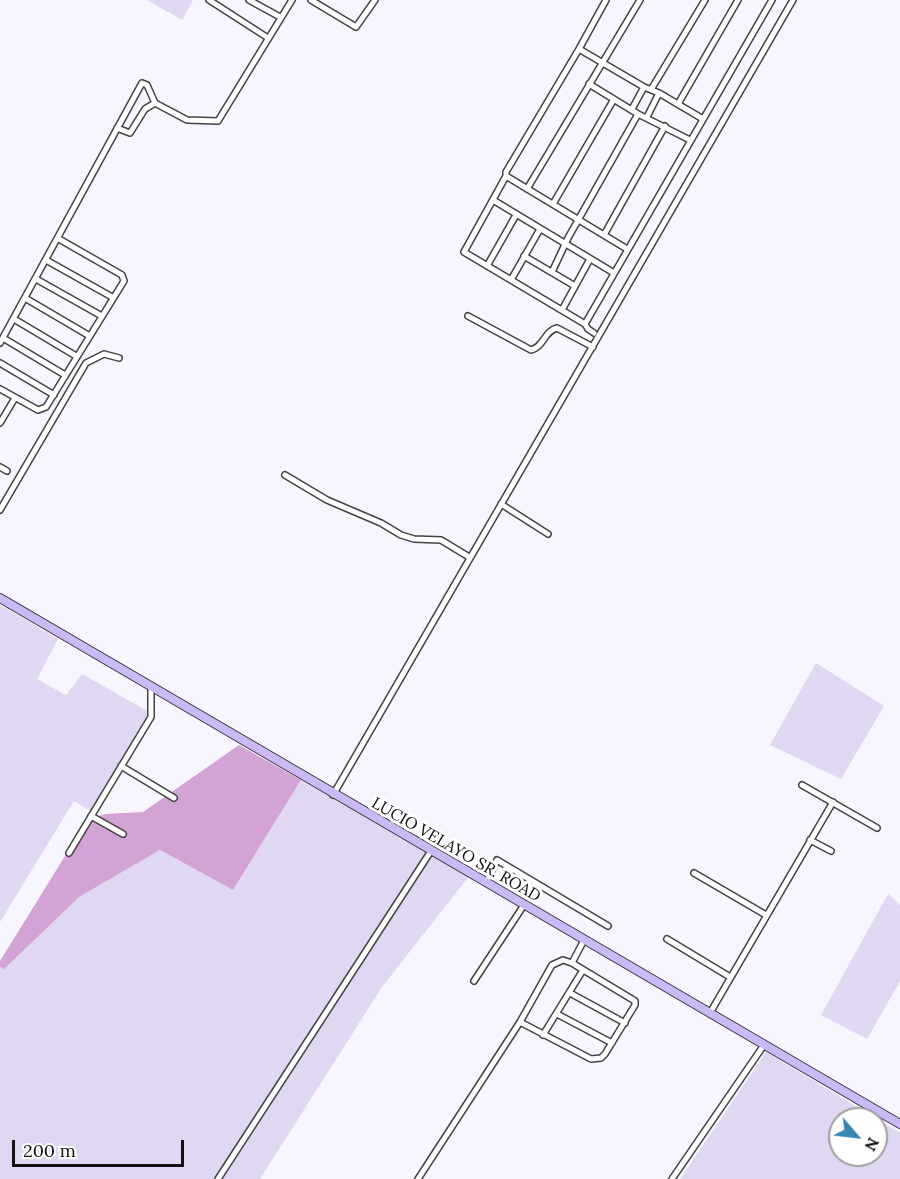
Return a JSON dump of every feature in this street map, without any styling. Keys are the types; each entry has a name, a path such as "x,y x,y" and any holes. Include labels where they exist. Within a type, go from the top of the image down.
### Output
{"main road":[{"name":"LUCIO VELAYO SR. ROAD","path":"0,598 333,795 900,1124"}],"street":[{"path":"209,0 268,38"},
{"path":"249,0 280,17"},
{"path":"65,375 1,341 141,84 147,85 155,103 187,120 218,121 292,0"},
{"path":"311,0 356,27 375,0"},
{"path":"594,333 585,324 464,252 506,176 506,172 606,0"},
{"path":"528,189 640,0"},
{"path":"652,88 705,0"},
{"path":"678,104 738,0"},
{"path":"585,324 772,0"},
{"path":"333,795 794,0"},
{"path":"579,49 645,87 652,88 703,120"},
{"path":"589,84 638,114 690,140"},
{"path":"632,109 645,87"},
{"path":"646,117 659,93"},
{"path":"553,204 614,99"},
{"path":"117,128 130,133 145,109 155,103"},
{"path":"552,272 638,114"},
{"path":"604,235 664,126"},
{"path":"506,176 627,249"},
{"path":"493,200 614,273"},
{"path":"487,266 516,214"},
{"path":"511,280 540,229"},
{"path":"0,389 42,410 54,395 100,315 124,281 122,275 58,239"},
{"path":"524,256 575,286"},
{"path":"562,310 590,259"},
{"path":"46,260 112,297"},
{"path":"36,279 100,315"},
{"path":"25,298 88,335"},
{"path":"468,316 531,350 538,347 549,332 557,328 593,347"},
{"path":"14,319 76,356"},
{"path":"0,510 86,363 104,354 119,358"},
{"path":"0,363 54,395"},
{"path":"0,423 15,398"},
{"path":"0,467 7,471"},
{"path":"285,475 327,501 401,535 414,539 441,540 470,557"},
{"path":"501,504 548,534"},
{"path":"69,853 151,717 152,688"},
{"path":"121,766 174,798"},
{"path":"802,785 877,828"},
{"path":"710,1013 832,802"},
{"path":"91,816 123,834"},
{"path":"810,840 831,851"},
{"path":"218,1179 431,851"},
{"path":"486,883 497,860 608,927"},
{"path":"694,873 766,915"},
{"path":"474,981 524,905"},
{"path":"667,939 730,977"},
{"path":"572,963 584,940"},
{"path":"418,1179 520,1022 552,965 563,960 572,963 635,1001 625,1023 601,1058 591,1059 520,1022"},
{"path":"543,1035 583,970"},
{"path":"570,993 625,1023"},
{"path":"556,1014 612,1042"},
{"path":"672,1179 764,1045"}],"shaded area":[{"path":"147,0 193,0 182,20"},
{"path":"0,605 58,639 37,679 66,695 82,674 149,712 92,812 74,801 0,922"},
{"path":"816,663 884,706 841,779 770,745"},
{"path":"239,745 301,780 233,890 160,850 79,897 4,969 0,967 0,961 88,819 105,814 143,812"},
{"path":"301,780 470,875 382,987 260,1179 0,1179 0,968 79,897 160,850 233,890"},
{"path":"888,894 900,905 900,981 867,1039 821,1015"},
{"path":"766,1052 857,1107 828,1107 828,1167 888,1167 888,1126 900,1133 900,1179 680,1179"}],"waterway":[{"path":"0,594 35,614"}]}
